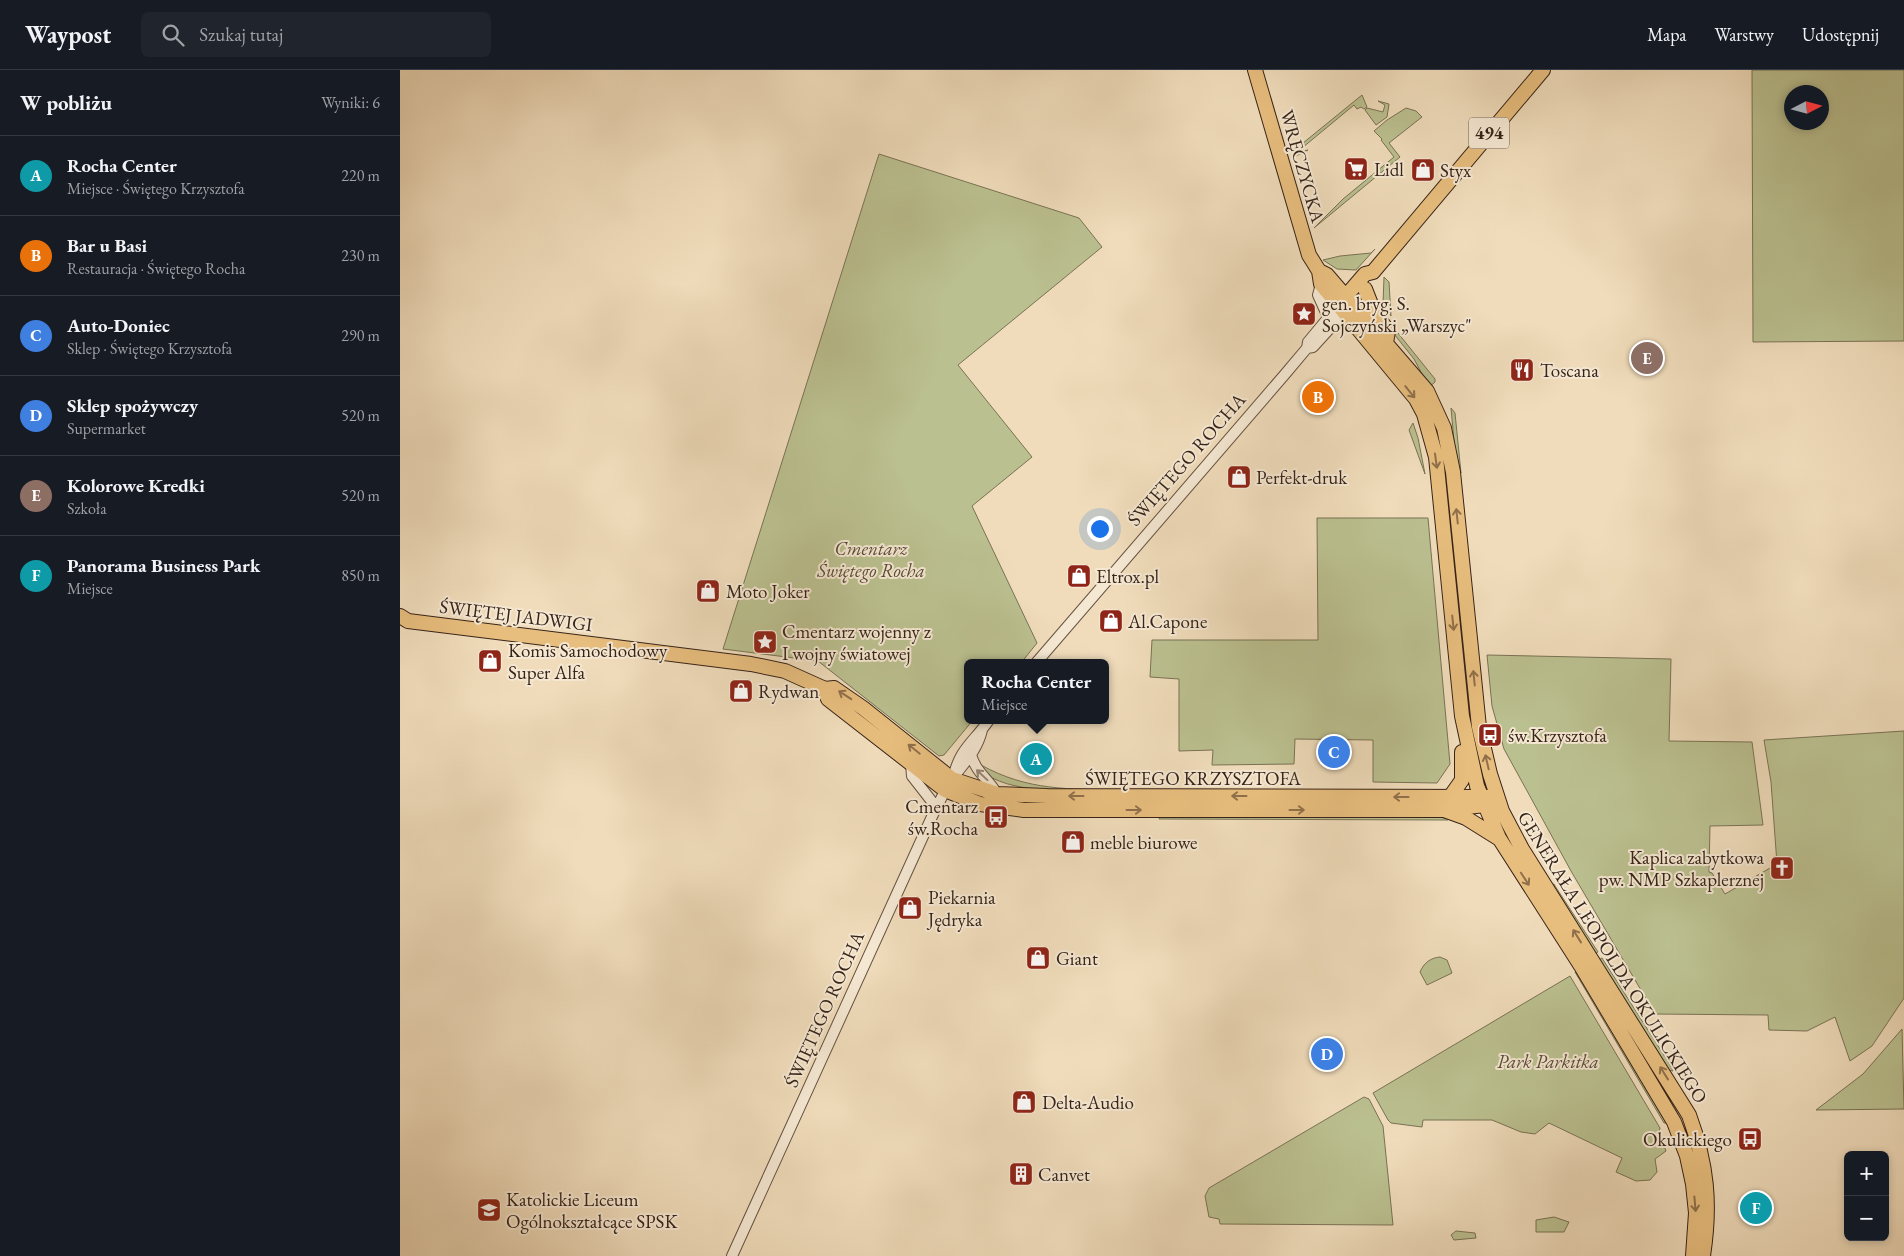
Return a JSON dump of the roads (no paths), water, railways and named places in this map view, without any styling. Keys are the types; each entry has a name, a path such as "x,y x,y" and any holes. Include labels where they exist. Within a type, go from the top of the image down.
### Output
{"main road":[{"name":"WRĘCZYCKA","path":"1256,70 1309,255 1320,278 1345,305"},
{"name":"ŚWIĘTEGO ROCHA","path":"1345,305 1365,274 1372,272 1543,70"},
{"name":"ŚWIĘTEGO ROCHA","path":"1345,305 1366,289 1372,281 1372,272"},
{"path":"1366,289 1374,312 1388,331 1386,343"},
{"name":"GENERAŁA LEOPOLDA OKULICKIEGO","path":"1345,305 1386,343 1427,391 1441,419 1453,472 1479,727 1497,797 1522,849 1689,1114 1702,1156 1707,1184 1708,1210 1703,1256"},
{"name":"GENERAŁA LEOPOLDA OKULICKIEGO","path":"1345,305 1416,399 1430,432 1438,477 1463,725 1482,801 1499,838 1581,966 1674,1122 1687,1156 1693,1184 1696,1213 1693,1256"},
{"name":"ŚWIĘTEJ JADWIGI","path":"403,621 776,668 813,682 825,689 834,688 846,695 949,784"},
{"name":"ŚWIĘTEJ JADWIGI","path":"825,689 828,700 911,764 949,784"},
{"path":"1450,797 1462,780 1463,725"},
{"name":"ŚWIĘTEGO KRZYSZTOFA","path":"949,784 997,794 1047,796 1450,797 1482,801 1497,797"},
{"name":"ŚWIĘTEGO KRZYSZTOFA","path":"949,784 980,804 1024,810 1443,810"},
{"path":"1443,810 1482,801"},
{"path":"1443,810 1466,818 1499,838"}],"street":[{"path":"1320,278 1318,295 1328,317"},
{"name":"ŚWIĘTEGO ROCHA","path":"1039,659 1306,348 1308,342 1328,317 1345,305"},
{"name":"ŚWIĘTEGO ROCHA","path":"1306,348 1314,347 1345,305"},
{"name":"ŚWIĘTEGO ROCHA","path":"949,784 964,767 986,724"},
{"name":"ŚWIĘTEGO ROCHA","path":"732,1256 936,808 949,784 960,756 973,736 982,730"},
{"path":"971,755 975,768 982,777 991,782 997,794"},
{"path":"911,764 912,776 936,808"}],"place":[{"name":"Lidl","path":"1356,169"},
{"name":"Styx","path":"1423,170"},
{"name":"gen. bryg. S. Sojczyński „Warszyc\"","path":"1304,314"},
{"name":"Kolorowe Kredki","path":"1647,358"},
{"name":"Toscana","path":"1522,370"},
{"name":"Bar u Basi","path":"1318,397"},
{"name":"Perfekt-druk","path":"1239,477"},
{"name":"Eltrox.pl","path":"1079,576"},
{"name":"Moto Joker","path":"708,591"},
{"name":"Al.Capone","path":"1111,621"},
{"name":"Cmentarz wojenny z I wojny światowej","path":"765,642"},
{"name":"Komis Samochodowy Super Alfa","path":"490,661"},
{"name":"Rydwan","path":"741,691"},
{"name":"św.Krzysztofa","path":"1490,735"},
{"name":"Auto-Doniec","path":"1334,752"},
{"name":"Rocha Center","path":"1036,759"},
{"name":"Cmentarz św.Rocha","path":"996,817"},
{"name":"meble biurowe","path":"1073,842"},
{"name":"Kaplica zabytkowa pw. NMP Szkaplerznej","path":"1782,868"},
{"name":"Piekarnia Jędryka","path":"910,908"},
{"name":"Giant","path":"1038,958"},
{"name":"Sklep spożywczy","path":"1327,1054"},
{"name":"Delta-Audio","path":"1024,1102"},
{"name":"Okulickiego","path":"1750,1139"},
{"name":"Canvet","path":"1021,1174"},
{"name":"Panorama Business Park","path":"1756,1208"},
{"name":"Katolickie Liceum Ogólnokształcące SPSK","path":"489,1210"}],"park label":[{"name":"Cmentarz Świętego Rocha","path":"871,559"},
{"name":"Park Parkitka","path":"1548,1061"}]}
